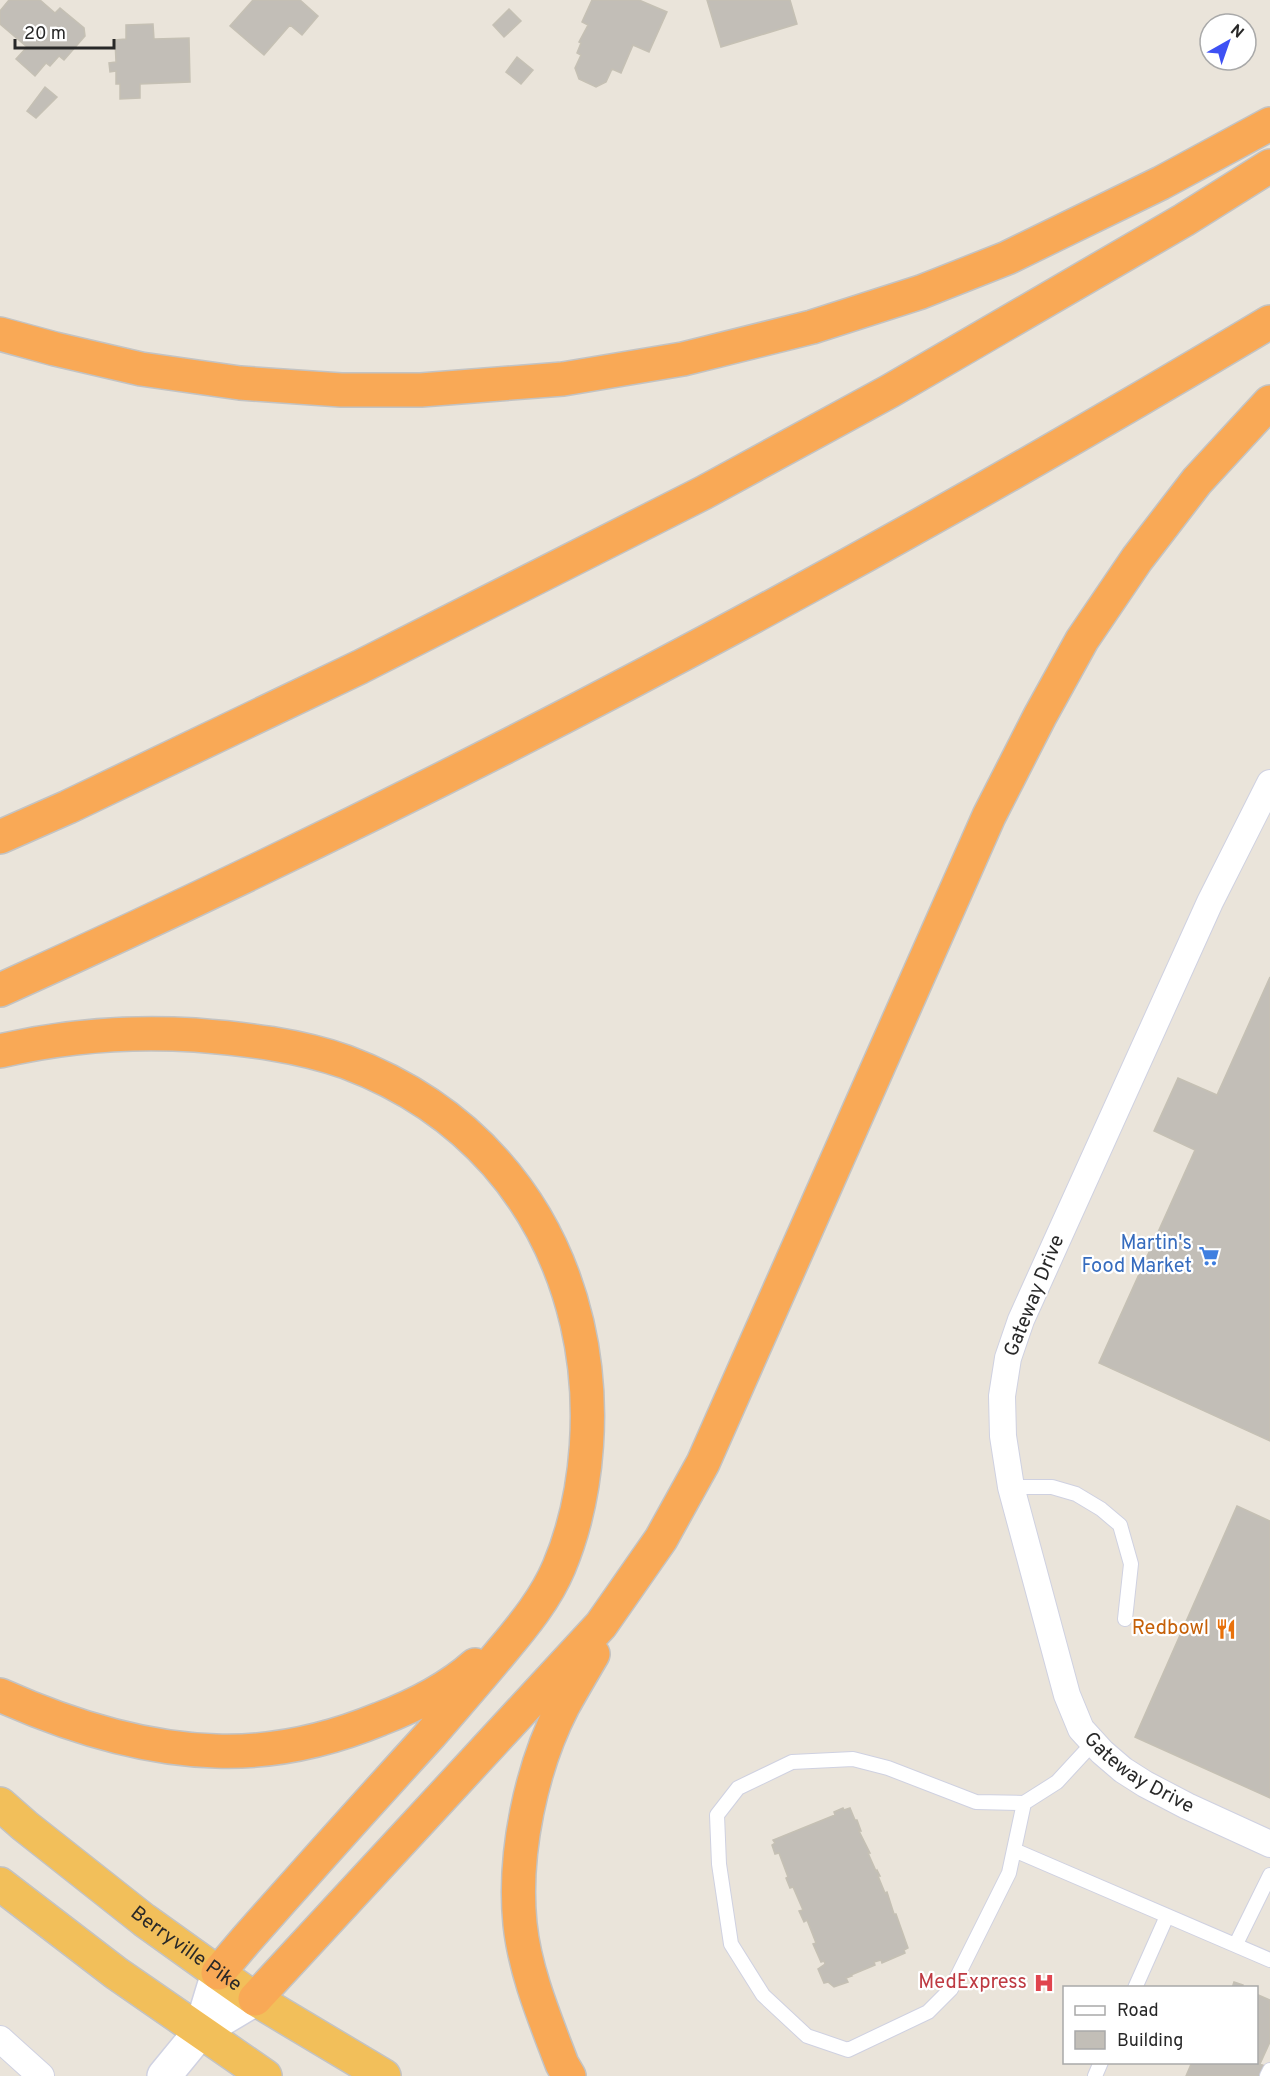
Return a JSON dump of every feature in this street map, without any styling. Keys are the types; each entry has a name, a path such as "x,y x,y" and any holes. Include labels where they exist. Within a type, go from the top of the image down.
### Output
{"highway":[{"path":"0,334 55,350 141,369 240,383 341,390 421,390 563,379 683,359 812,327 921,292 1018,253 1161,183 1270,124"},
{"path":"0,837 68,807 360,667 703,494 890,391 1174,226 1270,166"},
{"path":"0,990 116,938 393,805 526,738 866,556 1143,398 1270,322"},
{"path":"255,1999 601,1625 661,1539 703,1463 984,827 1040,716 1082,640 1137,559 1197,481 1270,402"},
{"path":"0,1051 100,1035 159,1033 232,1038 301,1049 343,1061 382,1077 429,1104 479,1144 514,1184 549,1239 569,1291 585,1356 588,1412 584,1468 570,1536 549,1588 529,1619 467,1693 218,1973"},
{"path":"569,2076 562,2064 532,1982 520,1924 521,1853 531,1795 549,1739 563,1706 633,1581"},
{"path":"0,1695 36,1712 138,1741 216,1751 278,1748 344,1734 403,1710 459,1679 529,1619"},
{"name":"Berryville Pike","path":"0,1804 25,1827 144,1920 218,1973 255,1999 384,2076"},
{"path":"0,1884 116,1973 266,2076"}],"street":[{"name":"Gateway Drive","path":"1270,783 1248,822 1210,902 1021,1320 1008,1358 1002,1396 1003,1436 1011,1487 1067,1695 1081,1729 1123,1770 1145,1784 1270,1845"},
{"path":"200,2032 218,1973"},
{"path":"165,2076 200,2032 255,1999"},
{"path":"0,2039 41,2076"}],"lane":[{"path":"1011,1487 1052,1487 1076,1494 1101,1509 1120,1525 1131,1564 1125,1618"},
{"path":"1024,1803 1009,1873 951,1989 928,2012 848,2050 807,2036 763,1995 731,1944 719,1864 717,1815 738,1788 792,1762 853,1759 888,1768 976,1802 1024,1803 1057,1782 1093,1743"},
{"path":"1014,1850 1270,1960"},
{"path":"1236,1944 1270,1875"},
{"path":"1136,1986 1167,1916"},
{"path":"1267,2076 1270,2070"}],"building":[{"path":"9,0 40,0 55,13 60,8 84,28 85,36 64,60 59,56 50,66 46,63 35,76 16,59 27,47 0,24 0,11"},
{"path":"253,0 300,0 318,16 302,35 290,25 264,55 230,26"},
{"path":"592,0 639,0 667,12 649,52 633,45 621,73 612,69 606,82 596,87 579,79 575,68 581,55 577,53 581,43 579,42 588,25 582,22"},
{"path":"707,0 790,0 797,24 721,47"},
{"path":"509,9 521,21 504,37 493,25"},
{"path":"153,24 154,39 189,38 190,82 140,84 140,98 120,99 120,84 116,84 116,71 110,72 109,63 116,62 115,40 126,39 126,25"},
{"path":"517,57 533,70 521,84 506,72"},
{"path":"45,87 57,97 36,118 27,111"},
{"name":"Martin's Food Market","path":"1270,977 1270,1441 1099,1363 1195,1150 1154,1131 1178,1078 1217,1095"},
{"name":"Redbowl","path":"1237,1506 1270,1521 1270,1798 1135,1737"},
{"path":"843,1808 844,1810 850,1808 857,1820 861,1831 859,1831 880,1876 878,1876 885,1893 887,1892 908,1948 904,1950 905,1953 882,1963 881,1960 874,1962 875,1965 846,1978 848,1982 834,1987 828,1982 824,1983 818,1969 825,1964 824,1961 821,1962 813,1944 816,1943 807,1920 804,1922 799,1911 803,1910 793,1887 790,1888 779,1853 775,1854 772,1845 775,1843 773,1840 835,1815 834,1812"},
{"path":"1234,1982 1243,1985 1243,1986 1233,1986"},
{"path":"1258,1995 1270,2000 1270,2042 1260,2064 1269,2068 1263,2076 1186,2076 1191,2064 1258,2064"}],"place":[{"name":"Martin's Food Market","path":"1209,1256"},
{"name":"Redbowl","path":"1226,1629"},
{"name":"MedExpress","path":"1044,1983"}]}
